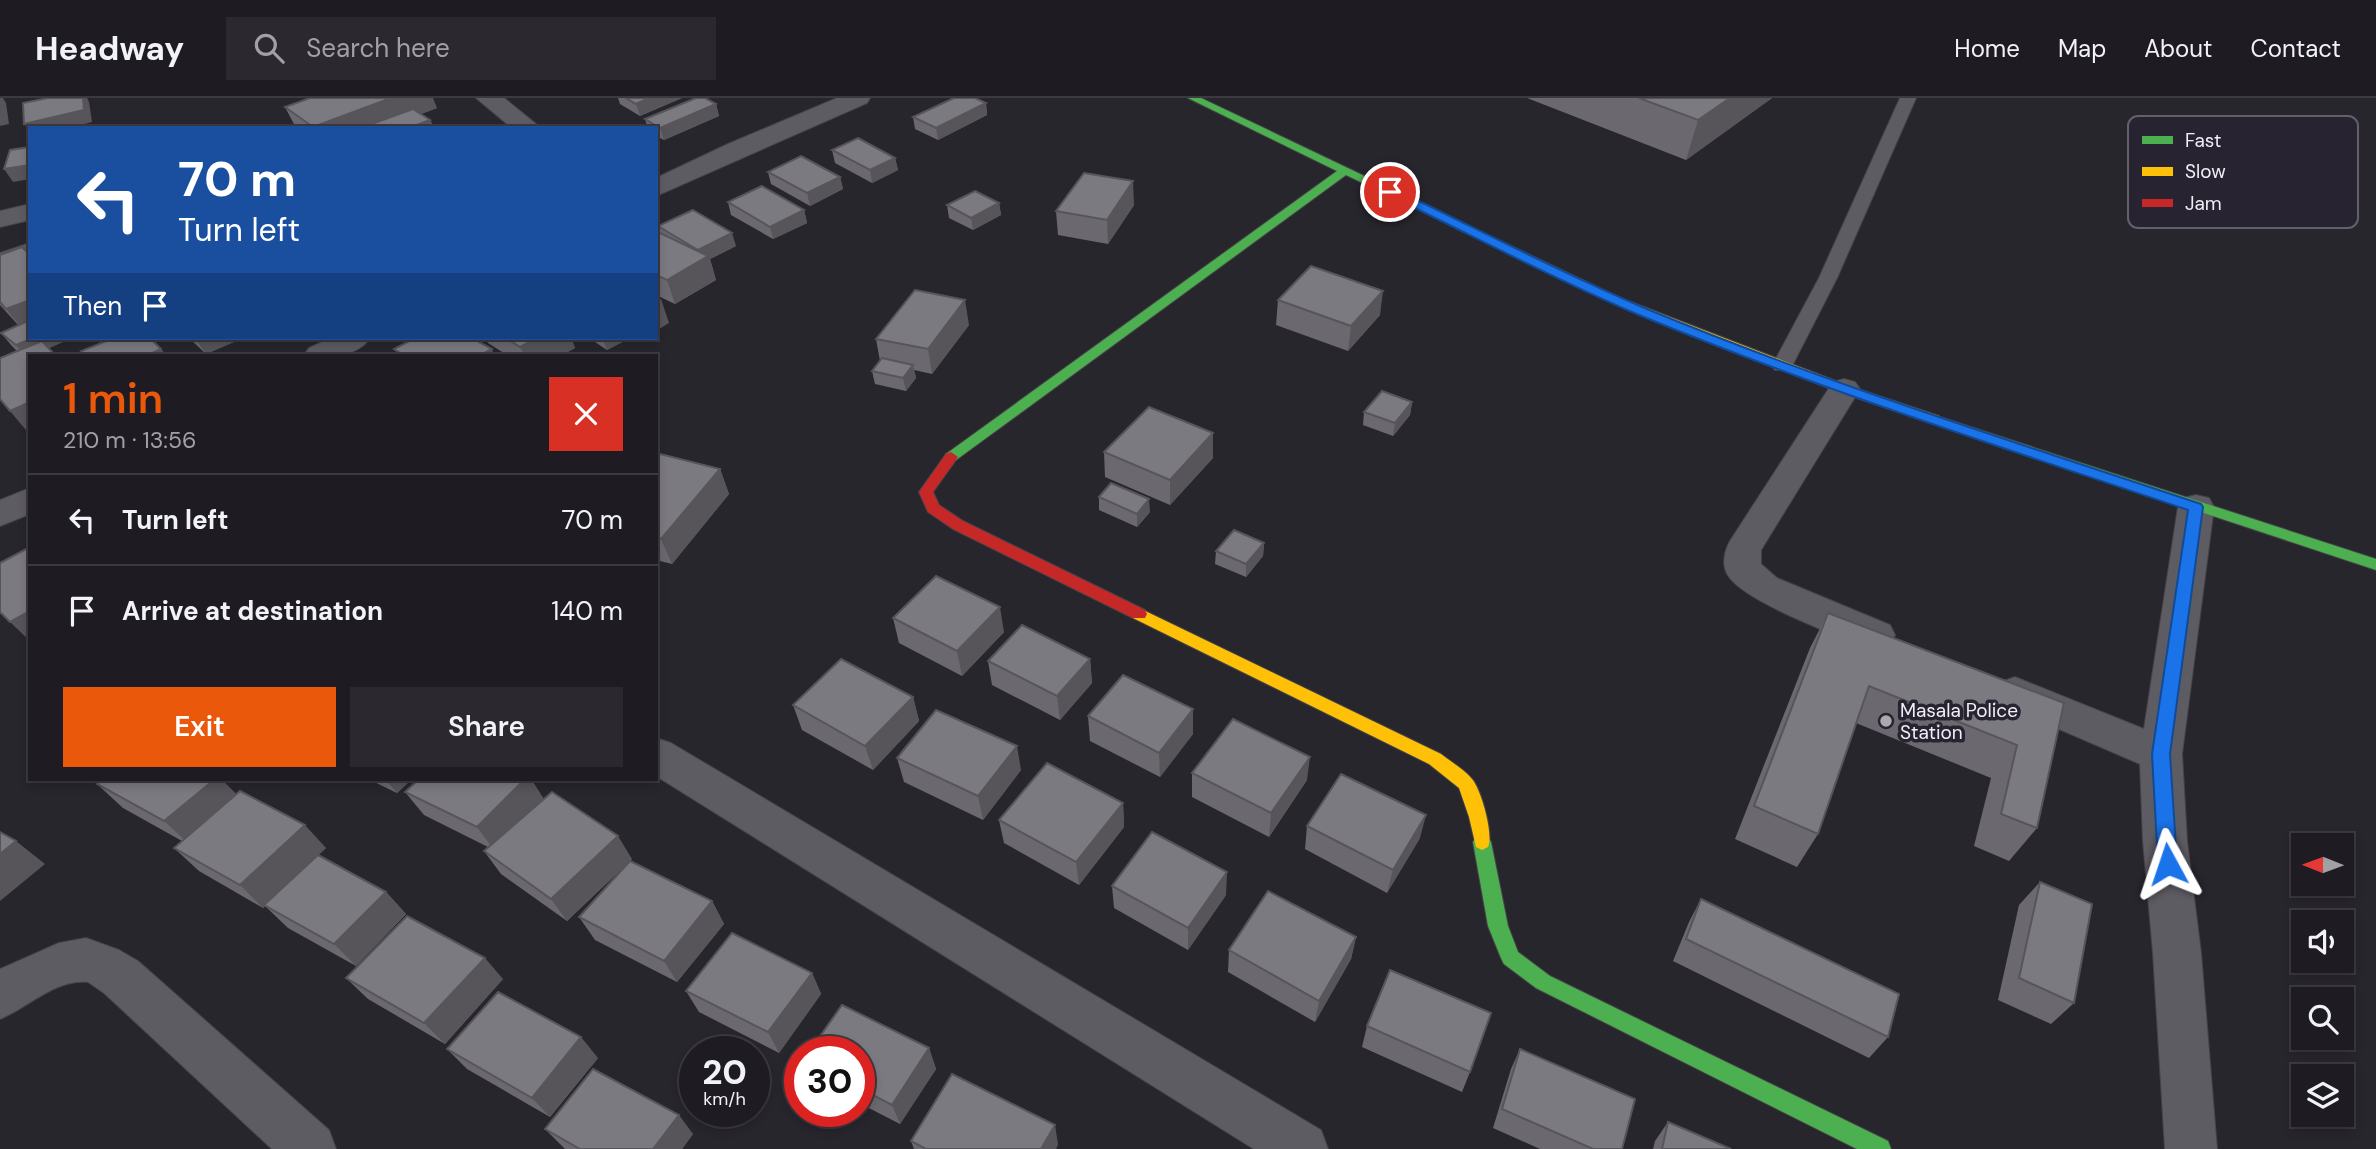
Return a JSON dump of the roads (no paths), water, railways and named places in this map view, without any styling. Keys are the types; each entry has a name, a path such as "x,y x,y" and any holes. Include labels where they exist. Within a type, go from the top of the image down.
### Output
{"street":[{"path":"488,98 525,126"},
{"path":"658,187 737,149 858,98"},
{"path":"1193,98 1640,310 1844,389 2376,565"},
{"path":"1345,170 951,457 926,492 933,508 958,525 1435,759 1466,784 1478,817 1499,926 1511,958 1543,982 1880,1149"},
{"path":"0,219 28,212"},
{"path":"0,262 28,253"},
{"path":"322,354 351,340"},
{"path":"1844,389 1743,550 1743,569 1763,588 1905,647"},
{"path":"0,514 28,501"},
{"path":"2191,1149 2165,841 2161,754 2196,507"},
{"path":"1982,679 2161,754"},
{"path":"658,756 1302,1149"},
{"path":"0,996 50,968 82,959 104,965 121,977 310,1149"}],"lane":[{"path":"1782,366 1828,278 1908,98"}],"place":[{"name":"Masala Police Station","path":"1886,721"}]}
